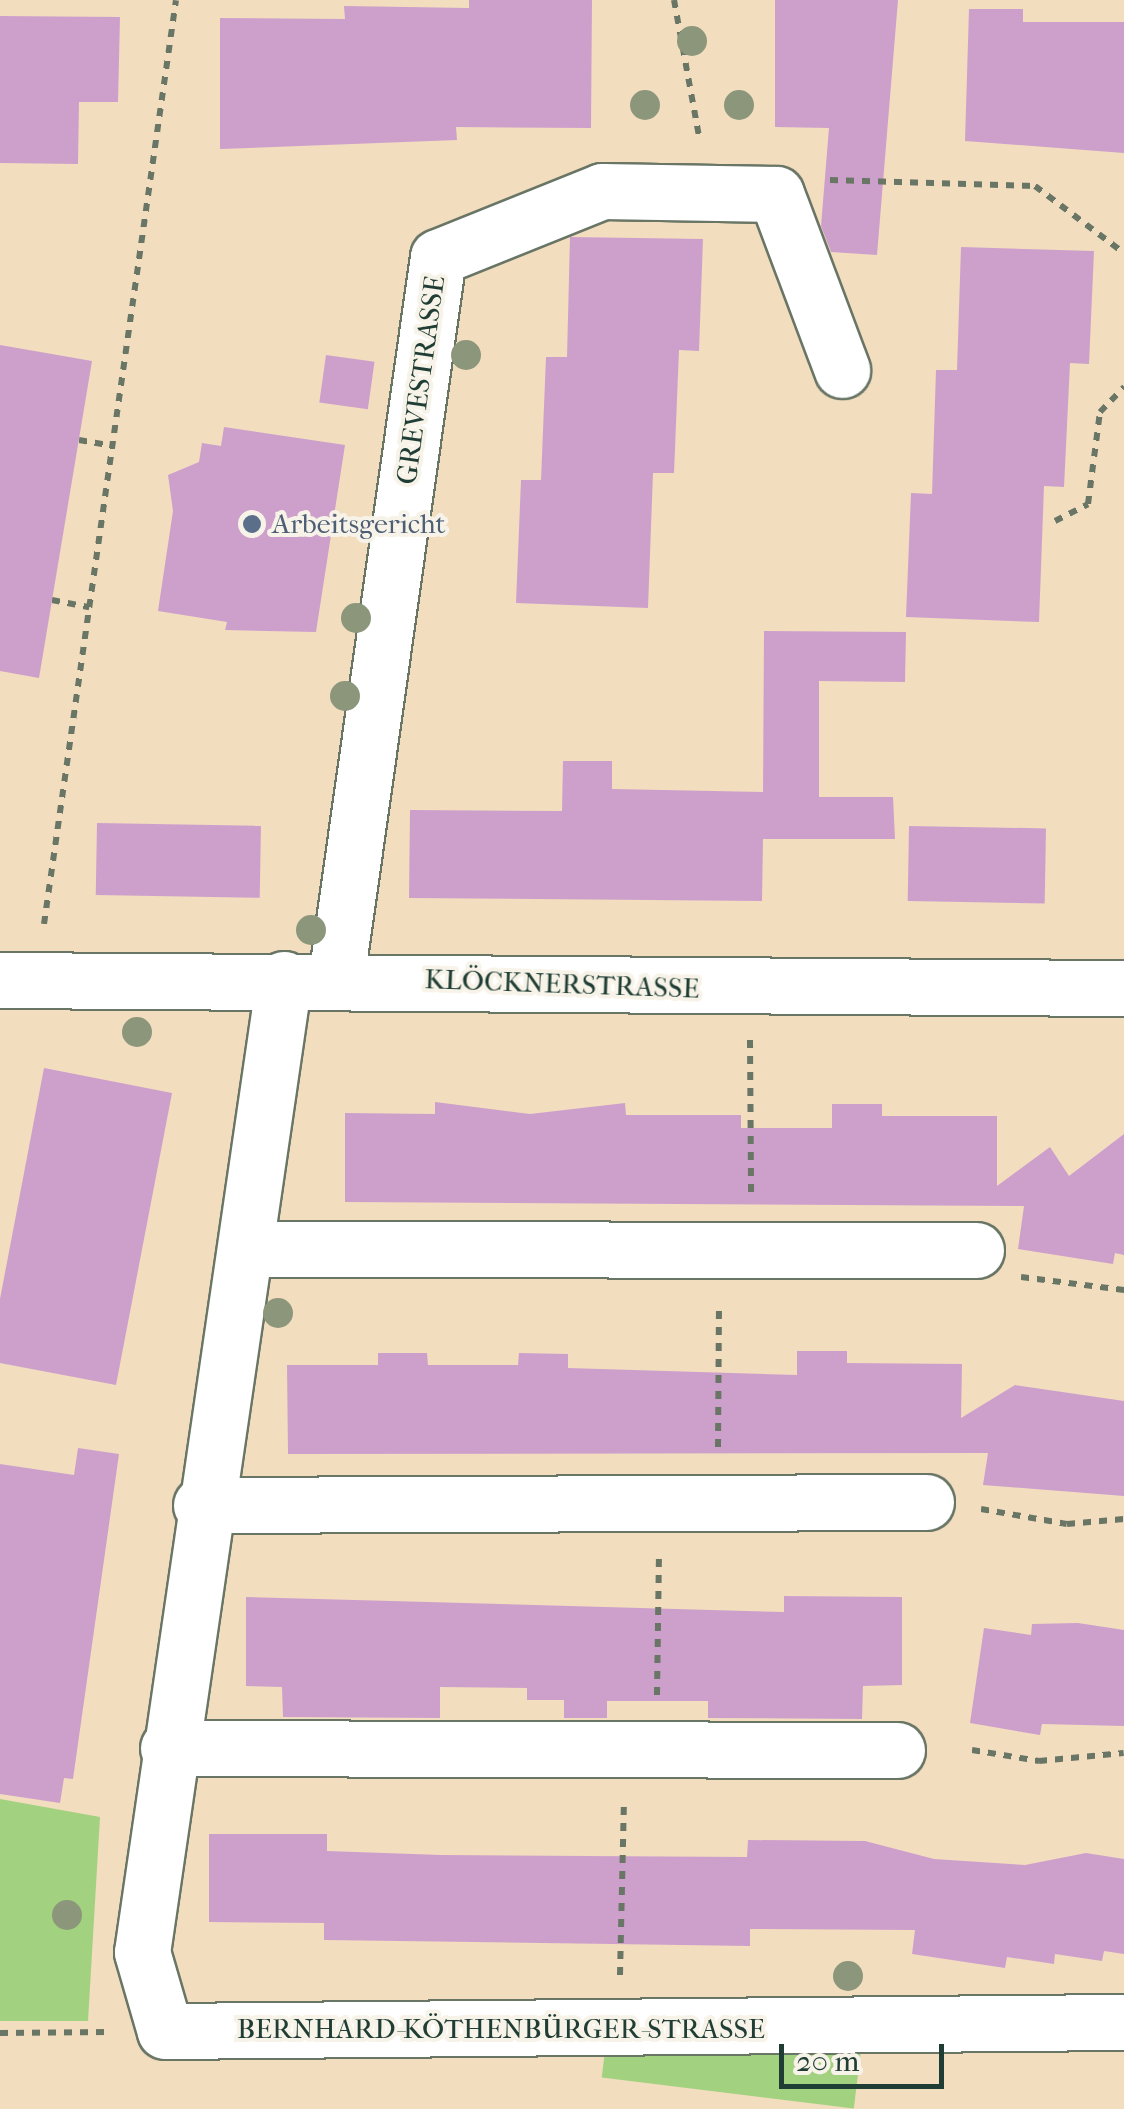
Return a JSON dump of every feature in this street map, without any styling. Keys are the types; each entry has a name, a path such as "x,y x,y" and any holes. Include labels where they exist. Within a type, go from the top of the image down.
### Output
{"street":[{"name":"GREVESTRASSE","path":"310,978 438,257 602,191 776,194"},
{"path":"776,194 842,370"},
{"path":"165,2031 142,1952 201,1505 247,1249 310,978"},
{"name":"KLÖCKNERSTRASSE","path":"18,980 310,978 750,988 1124,988"},
{"path":"247,1249 736,1249 996,1263"},
{"path":"201,1505 926,1502"},
{"path":"168,1748 896,1750"},
{"name":"BERNHARD-KÖTHENBÜRGER-STRASSE","path":"165,2031 1124,2022"}],"path":[{"path":"18,980 88,607 176,0"},
{"path":"674,0 699,126 700,192"},
{"path":"776,194 821,180 1034,186 1124,253"},
{"path":"1055,521 1088,504 1100,412 1124,386"},
{"path":"79,440 113,446"},
{"path":"52,600 88,607"},
{"path":"717,1505 750,988"},
{"path":"996,1263 1124,1290"},
{"path":"618,2029 660,1506"},
{"path":"981,1509 1067,1524 1124,1519"},
{"path":"972,1750 1039,1761 1124,1754"},
{"path":"0,2033 165,2031"}],"green space":[{"path":"0,1799 100,1817 88,2021 0,2021"},
{"path":"609,2019 861,2050 854,2109 602,2078"}],"building":[{"path":"469,0 592,0 591,128 456,127 457,140 220,149 220,18 345,19 344,6 469,8"},
{"path":"775,0 898,0 877,255 831,252 821,226 829,128 775,127"},
{"path":"969,9 1023,9 1023,22 1124,22 1124,153 965,141"},
{"path":"0,16 120,17 118,102 79,102 78,164 0,163"},
{"path":"570,237 703,239 699,351 679,350 674,473 653,473 648,608 516,603 521,480 541,480 546,357 567,357"},
{"path":"961,247 1094,251 1089,364 1070,363 1064,487 1044,486 1039,622 906,617 911,493 932,494 936,370 957,370"},
{"path":"0,345 92,361 39,678 0,671"},
{"path":"326,355 375,362 368,409 319,403"},
{"name":"Arbeitsgericht","path":"224,427 345,445 316,632 225,630 227,622 158,611 173,511 168,475 199,462 202,443 221,446"},
{"path":"764,631 906,632 905,682 819,681 819,797 893,797 895,839 763,839 762,901 409,898 410,810 562,811 563,761 612,761 612,789 763,792"},
{"path":"97,823 261,826 260,898 96,895"},
{"path":"909,826 1046,828 1045,903 908,901"},
{"path":"44,1068 172,1093 116,1385 0,1363 0,1299"},
{"path":"435,1102 530,1114 625,1103 626,1115 741,1115 741,1128 832,1128 832,1104 882,1104 882,1116 997,1116 997,1186 1050,1147 1069,1176 1124,1134 1124,1255 1115,1253 1113,1264 1018,1249 1024,1206 345,1202 345,1113 435,1114"},
{"path":"797,1351 847,1351 847,1363 962,1364 961,1418 1015,1385 1124,1401 1124,1496 983,1485 988,1453 288,1454 287,1365 378,1365 378,1353 427,1353 428,1365 518,1365 519,1353 568,1354 568,1368 797,1375"},
{"path":"78,1448 119,1454 73,1779 64,1778 60,1803 0,1794 0,1464 74,1475"},
{"path":"784,1596 902,1597 902,1685 863,1686 862,1719 708,1718 708,1701 607,1701 607,1718 564,1718 564,1700 527,1700 527,1688 440,1687 440,1718 283,1717 282,1687 246,1686 246,1597 784,1612"},
{"path":"1078,1623 1124,1630 1124,1726 1042,1724 1040,1735 970,1723 984,1628 1031,1635 1032,1624"},
{"path":"209,1834 327,1834 327,1851 441,1855 747,1857 748,1840 865,1841 934,1859 1025,1865 1086,1853 1124,1859 1124,1954 1104,1951 1102,1961 1055,1954 1054,1964 1007,1957 1005,1968 912,1954 915,1930 750,1929 750,1946 324,1940 324,1923 209,1922"}],"place":[{"name":"Arbeitsgericht","path":"252,524"}]}
